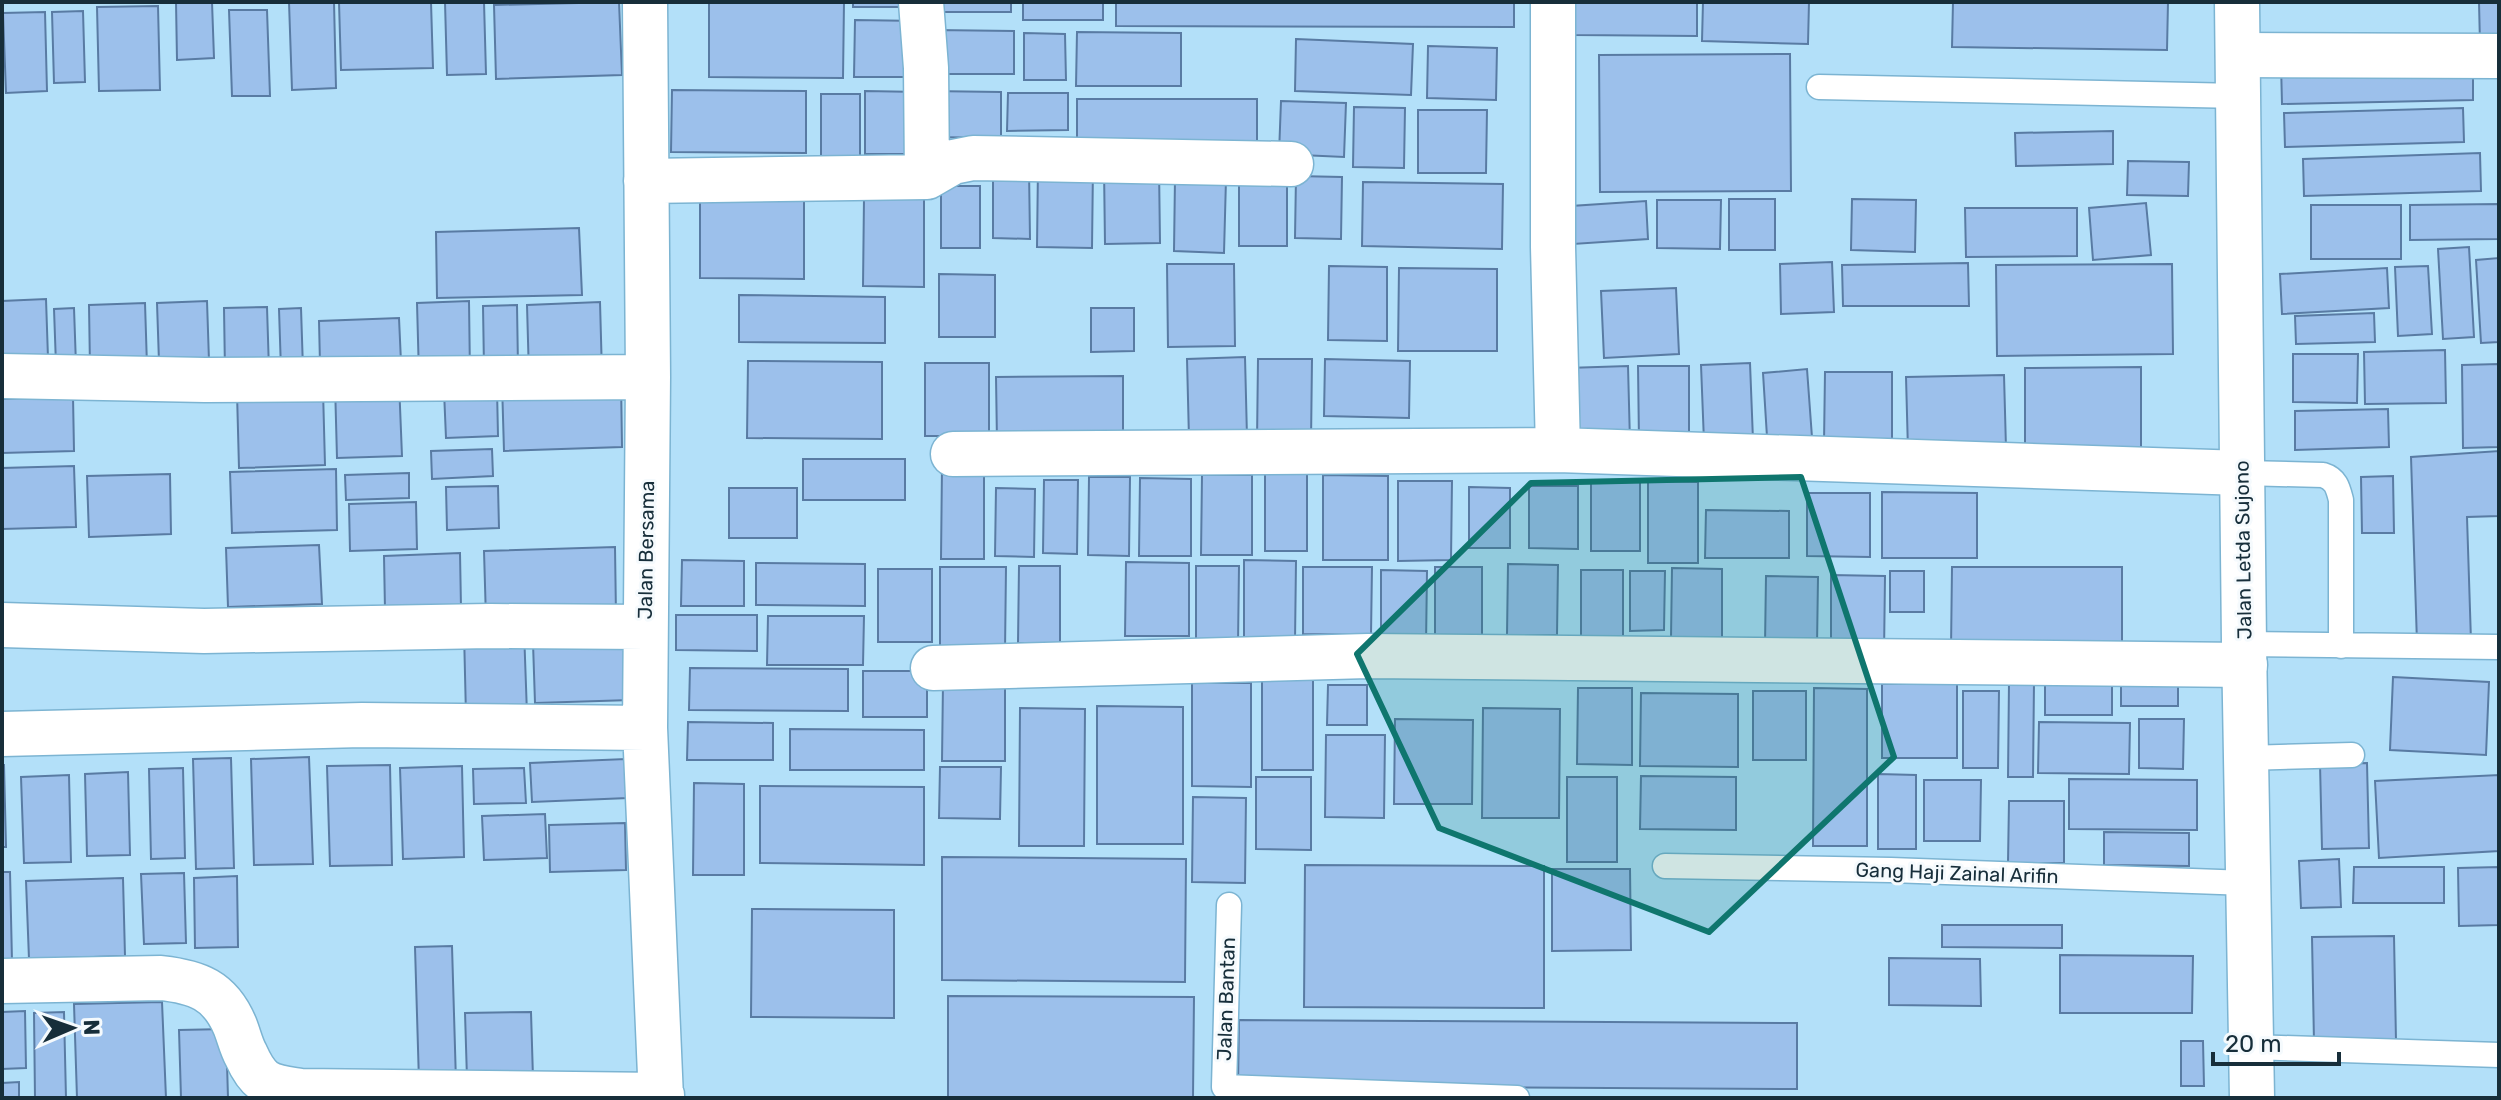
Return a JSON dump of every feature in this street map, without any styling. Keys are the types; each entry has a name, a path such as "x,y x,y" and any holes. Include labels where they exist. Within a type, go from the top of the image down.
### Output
{"main road":[{"name":"Jalan Bersama","path":"645,2 648,377 645,728 662,1096"},
{"path":"921,2 926,68 927,177"},
{"path":"1553,2 1553,247 1558,450"},
{"name":"Jalan Letda Sujono","path":"2237,2 2252,1098"},
{"path":"2239,75 2499,56"},
{"path":"646,181 927,177 953,162 973,158 1291,164"},
{"path":"2,376 205,380 648,377"},
{"path":"953,454 1558,450 2243,473"},
{"path":"2,625 204,631 490,626 645,627"},
{"path":"933,668 1368,656 2245,654"},
{"path":"2,734 362,725 645,728"},
{"path":"2,981 161,978 187,981 206,989 220,1001 234,1024 263,1090 662,1096"}],"lane":[{"path":"1819,87 2239,75"},
{"path":"2243,473 2323,475 2337,485 2341,500 2341,646"},
{"path":"2245,654 2341,646 2499,647"},
{"path":"2246,758 2352,755"},
{"name":"Gang Haji Zainal Arifin","path":"1665,866 1891,870 2248,883"},
{"name":"Jalan Bantan","path":"1229,905 1224,1087 1517,1098"},
{"path":"2251,1047 2499,1055"}],"highlighted area":[{"path":"1801,477 1894,757 1709,932 1439,828 1357,654 1531,483"}],"building":[{"path":"176,2 212,2 214,58 177,60"},
{"path":"289,2 334,2 336,88 292,90"},
{"path":"339,2 431,2 433,68 341,70"},
{"path":"445,2 484,2 486,74 447,75"},
{"path":"619,2 622,75 496,79 494,5"},
{"path":"709,2 844,2 843,78 709,77"},
{"path":"853,2 914,2 914,7 853,7"},
{"path":"927,2 1011,2 1011,12 926,12"},
{"path":"1023,2 1103,2 1103,20 1023,20"},
{"path":"1116,2 1514,2 1514,27 1116,26"},
{"path":"1574,2 1697,2 1697,36 1574,35"},
{"path":"1703,2 1809,2 1808,44 1702,41"},
{"path":"1953,2 2168,2 2167,50 1952,47"},
{"path":"2479,2 2499,2 2499,44 2480,44"},
{"path":"158,6 160,90 99,91 97,7"},
{"path":"229,10 267,10 270,96 232,96"},
{"path":"83,11 85,82 54,83 52,12"},
{"path":"45,12 47,91 6,93 3,13"},
{"path":"855,20 919,21 919,77 854,77"},
{"path":"935,30 1014,31 1014,74 934,74"},
{"path":"1077,32 1181,33 1181,86 1076,86"},
{"path":"1024,33 1065,34 1066,80 1024,80"},
{"path":"1296,39 1413,44 1411,95 1295,91"},
{"path":"1428,46 1497,48 1496,100 1427,98"},
{"path":"1790,54 1791,191 1600,192 1599,55"},
{"path":"2473,60 2473,100 2282,104 2281,64"},
{"path":"672,90 806,91 806,153 671,152"},
{"path":"865,91 920,92 920,154 865,154"},
{"path":"929,91 1001,92 1001,138 928,137"},
{"path":"1008,93 1068,93 1068,130 1007,131"},
{"path":"821,94 860,94 860,164 821,163"},
{"path":"1077,99 1257,99 1257,159 1077,159"},
{"path":"1281,101 1346,103 1344,157 1279,154"},
{"path":"1354,107 1405,108 1404,168 1353,167"},
{"path":"2463,108 2464,142 2285,147 2284,113"},
{"path":"1418,110 1487,110 1486,173 1418,173"},
{"path":"2113,131 2113,164 2016,166 2015,133"},
{"path":"2480,153 2481,191 2304,196 2303,159"},
{"path":"2128,161 2189,162 2188,196 2127,195"},
{"path":"1038,166 1093,166 1092,248 1037,247"},
{"path":"1159,167 1160,243 1105,244 1104,168"},
{"path":"993,169 1029,169 1030,239 993,238"},
{"path":"1287,172 1287,246 1239,246 1239,173"},
{"path":"1296,176 1342,177 1341,239 1295,238"},
{"path":"1175,178 1226,179 1224,253 1174,251"},
{"path":"1363,182 1503,184 1502,249 1362,246"},
{"path":"941,186 980,186 980,248 941,248"},
{"path":"700,191 804,192 804,279 700,278"},
{"path":"864,198 924,199 924,287 863,286"},
{"path":"1729,199 1775,199 1775,250 1729,250"},
{"path":"1852,199 1916,200 1915,252 1851,250"},
{"path":"1657,200 1721,200 1720,249 1657,248"},
{"path":"1646,201 1648,239 1573,244 1571,206"},
{"path":"2146,203 2151,255 2093,260 2089,208"},
{"path":"2499,204 2499,239 2410,240 2410,205"},
{"path":"2311,205 2401,205 2401,259 2311,259"},
{"path":"1965,208 2077,208 2077,256 1966,257"},
{"path":"579,228 582,295 437,298 436,232"},
{"path":"2469,247 2474,337 2443,339 2438,249"},
{"path":"2499,258 2499,342 2481,343 2476,260"},
{"path":"1832,262 1834,312 1781,314 1780,264"},
{"path":"1968,263 1969,306 1843,306 1842,265"},
{"path":"1167,264 1234,264 1235,346 1168,347"},
{"path":"2172,264 2173,354 1997,356 1996,265"},
{"path":"1329,266 1387,267 1387,341 1328,340"},
{"path":"2428,266 2432,334 2398,336 2395,267"},
{"path":"1399,268 1497,269 1497,351 1398,351"},
{"path":"2387,268 2389,308 2282,314 2280,274"},
{"path":"939,274 995,275 995,337 939,337"},
{"path":"1676,288 1679,354 1604,358 1601,291"},
{"path":"739,295 885,297 885,343 739,342"},
{"path":"46,299 48,358 2,359 2,301"},
{"path":"207,301 209,361 159,362 157,303"},
{"path":"469,301 470,375 419,376 417,303"},
{"path":"600,302 602,374 529,376 527,305"},
{"path":"145,303 147,366 90,368 89,305"},
{"path":"517,305 518,367 484,368 483,306"},
{"path":"267,307 269,370 225,372 224,308"},
{"path":"74,308 76,365 56,365 54,309"},
{"path":"301,308 303,369 281,370 279,309"},
{"path":"1091,308 1134,308 1134,351 1091,352"},
{"path":"2374,313 2375,342 2296,344 2295,316"},
{"path":"399,318 401,362 320,364 319,321"},
{"path":"2445,350 2446,403 2365,404 2364,352"},
{"path":"2293,354 2358,354 2357,403 2293,402"},
{"path":"1245,357 1247,437 1189,439 1187,359"},
{"path":"1258,359 1312,359 1311,442 1257,441"},
{"path":"1325,359 1410,361 1409,418 1324,416"},
{"path":"748,361 882,362 882,439 747,438"},
{"path":"925,363 989,363 989,436 925,436"},
{"path":"1750,363 1753,440 1704,442 1701,365"},
{"path":"2499,364 2499,447 2463,448 2462,365"},
{"path":"1628,366 1630,442 1569,444 1567,368"},
{"path":"1638,366 1689,366 1689,441 1639,441"},
{"path":"2141,367 2141,454 2025,454 2025,368"},
{"path":"1807,369 1813,451 1768,453 1763,373"},
{"path":"1825,372 1892,372 1892,444 1824,443"},
{"path":"2004,375 2006,448 1908,451 1906,377"},
{"path":"1123,376 1123,440 997,442 996,377"},
{"path":"621,380 622,447 504,451 502,383"},
{"path":"399,382 402,456 337,458 335,384"},
{"path":"497,389 498,436 446,438 444,391"},
{"path":"323,390 325,465 239,468 237,393"},
{"path":"73,396 74,451 2,453 2,399"},
{"path":"2388,409 2389,447 2295,450 2295,411"},
{"path":"492,449 493,476 432,479 431,451"},
{"path":"2499,451 2499,516 2467,517 2471,641 2417,643 2411,457"},
{"path":"803,459 905,459 905,500 803,500"},
{"path":"74,466 76,527 2,529 2,468"},
{"path":"942,466 984,466 984,559 941,559"},
{"path":"336,469 337,530 232,533 230,472"},
{"path":"409,473 409,498 346,500 345,475"},
{"path":"170,474 171,534 89,537 87,476"},
{"path":"1265,474 1307,474 1307,551 1265,551"},
{"path":"1202,475 1252,475 1252,555 1201,555"},
{"path":"1323,475 1388,476 1388,560 1323,560"},
{"path":"2393,476 2394,533 2362,533 2361,477"},
{"path":"1089,477 1130,477 1129,556 1088,555"},
{"path":"1140,478 1191,479 1191,556 1139,556"},
{"path":"1044,480 1078,480 1077,554 1043,553"},
{"path":"1398,481 1452,481 1451,560 1398,561"},
{"path":"1591,481 1640,481 1640,551 1591,551"},
{"path":"1648,481 1698,482 1698,563 1648,563"},
{"path":"498,486 499,528 447,530 446,487"},
{"path":"1529,486 1578,486 1578,549 1529,548"},
{"path":"1469,487 1510,488 1510,548 1469,548"},
{"path":"729,488 797,488 797,538 729,538"},
{"path":"996,488 1035,489 1034,557 995,556"},
{"path":"1882,492 1977,493 1977,558 1882,558"},
{"path":"1807,493 1870,493 1870,557 1807,556"},
{"path":"416,502 417,549 350,551 349,504"},
{"path":"1706,510 1789,511 1789,558 1705,558"},
{"path":"319,545 322,604 228,607 226,548"},
{"path":"615,547 616,616 486,619 484,551"},
{"path":"460,553 461,608 385,610 384,556"},
{"path":"682,560 744,561 744,606 681,606"},
{"path":"1244,560 1296,561 1295,642 1244,642"},
{"path":"1126,562 1189,563 1189,636 1125,636"},
{"path":"756,563 865,564 865,606 756,605"},
{"path":"1508,564 1558,565 1557,635 1507,635"},
{"path":"1019,566 1060,566 1060,643 1018,643"},
{"path":"1196,566 1239,566 1238,644 1196,644"},
{"path":"940,567 1006,567 1005,652 940,653"},
{"path":"1303,567 1372,567 1371,635 1303,634"},
{"path":"1435,567 1482,567 1482,641 1435,641"},
{"path":"1952,567 2122,567 2122,650 1951,649"},
{"path":"1672,568 1722,569 1722,639 1671,638"},
{"path":"878,569 932,569 932,642 878,642"},
{"path":"1381,570 1427,571 1426,645 1381,645"},
{"path":"1581,570 1623,570 1623,646 1581,645"},
{"path":"1630,571 1665,571 1664,630 1630,631"},
{"path":"1890,571 1924,571 1924,612 1890,612"},
{"path":"1831,575 1885,576 1884,654 1831,653"},
{"path":"1766,576 1818,577 1817,646 1765,645"},
{"path":"676,615 757,615 757,651 676,650"},
{"path":"768,616 864,616 863,665 767,665"},
{"path":"524,630 527,714 466,716 464,632"},
{"path":"630,640 631,700 535,703 533,643"},
{"path":"690,668 848,669 848,711 689,710"},
{"path":"863,671 927,671 927,717 863,717"},
{"path":"2045,675 2112,676 2112,715 2045,715"},
{"path":"2121,675 2178,675 2178,706 2121,706"},
{"path":"1262,676 1313,677 1313,770 1262,770"},
{"path":"2393,677 2489,682 2486,755 2390,750"},
{"path":"943,682 1005,682 1005,761 942,761"},
{"path":"2009,682 2034,682 2033,777 2008,777"},
{"path":"1192,683 1251,683 1251,787 1192,786"},
{"path":"1882,684 1957,684 1957,758 1882,758"},
{"path":"1328,685 1367,685 1367,725 1327,725"},
{"path":"1578,688 1632,688 1632,765 1577,764"},
{"path":"1814,688 1867,689 1867,846 1813,846"},
{"path":"1753,691 1806,691 1806,760 1753,760"},
{"path":"1963,691 1999,691 1998,768 1963,768"},
{"path":"1641,693 1738,694 1738,767 1640,766"},
{"path":"1097,706 1183,707 1183,844 1097,844"},
{"path":"1020,708 1085,709 1084,846 1019,846"},
{"path":"1483,708 1560,709 1559,818 1482,818"},
{"path":"1395,719 1473,720 1472,804 1394,804"},
{"path":"2139,719 2184,719 2183,769 2139,768"},
{"path":"688,722 773,723 773,760 687,760"},
{"path":"2039,722 2130,723 2129,774 2038,773"},
{"path":"790,729 924,730 924,770 790,770"},
{"path":"1326,735 1385,735 1384,818 1325,817"},
{"path":"309,757 313,864 254,865 251,759"},
{"path":"231,758 234,868 196,869 193,759"},
{"path":"626,759 628,798 532,802 530,763"},
{"path":"2367,763 2369,848 2322,849 2320,764"},
{"path":"4,765 6,847 2,847"},
{"path":"390,765 392,865 330,866 327,766"},
{"path":"462,766 464,857 403,859 400,768"},
{"path":"940,767 1001,767 1000,819 939,818"},
{"path":"183,768 185,858 151,859 149,769"},
{"path":"524,768 526,803 474,804 473,769"},
{"path":"128,772 130,855 87,856 85,774"},
{"path":"1878,774 1916,775 1916,849 1878,849"},
{"path":"69,775 71,862 24,863 21,777"},
{"path":"2499,775 2499,851 2379,858 2375,781"},
{"path":"1641,776 1736,777 1736,830 1640,829"},
{"path":"1256,777 1311,777 1311,850 1256,849"},
{"path":"1567,777 1617,777 1617,862 1567,862"},
{"path":"2069,779 2197,780 2197,830 2069,829"},
{"path":"1924,780 1981,780 1980,841 1924,841"},
{"path":"694,783 744,784 744,875 693,875"},
{"path":"760,786 924,787 924,865 760,863"},
{"path":"1193,797 1246,798 1245,883 1192,882"},
{"path":"2009,801 2064,801 2064,863 2008,863"},
{"path":"545,814 547,858 484,860 482,816"},
{"path":"625,823 626,870 550,872 549,825"},
{"path":"2104,832 2189,833 2189,866 2104,865"},
{"path":"942,857 1186,859 1185,982 942,980"},
{"path":"2339,859 2341,907 2301,908 2299,861"},
{"path":"1305,865 1544,866 1544,1008 1304,1007"},
{"path":"2354,867 2444,867 2444,903 2353,903"},
{"path":"2499,867 2499,925 2459,926 2458,868"},
{"path":"1552,869 1630,869 1631,950 1552,951"},
{"path":"2,872 10,872 12,961 2,962"},
{"path":"184,873 186,943 144,944 141,874"},
{"path":"237,876 238,947 195,948 194,878"},
{"path":"123,878 125,956 29,959 26,881"},
{"path":"752,909 894,910 894,1018 751,1017"},
{"path":"1942,925 2062,925 2062,948 1942,947"},
{"path":"2394,936 2396,1041 2314,1042 2312,937"},
{"path":"452,946 456,1082 419,1082 415,947"},
{"path":"2060,955 2193,956 2192,1013 2060,1013"},
{"path":"1889,958 1980,959 1981,1006 1889,1005"},
{"path":"948,996 1194,997 1193,1098 948,1098"},
{"path":"162,1002 166,1098 77,1098 74,1004"},
{"path":"25,1011 26,1068 2,1069 2,1012"},
{"path":"64,1012 66,1098 35,1098 34,1013"},
{"path":"531,1012 533,1078 467,1079 465,1013"},
{"path":"1239,1020 1797,1023 1797,1089 1238,1086"},
{"path":"226,1029 228,1098 181,1098 179,1030"},
{"path":"2181,1041 2203,1041 2204,1086 2181,1086"},
{"path":"19,1082 19,1098 2,1098 2,1083"}]}
